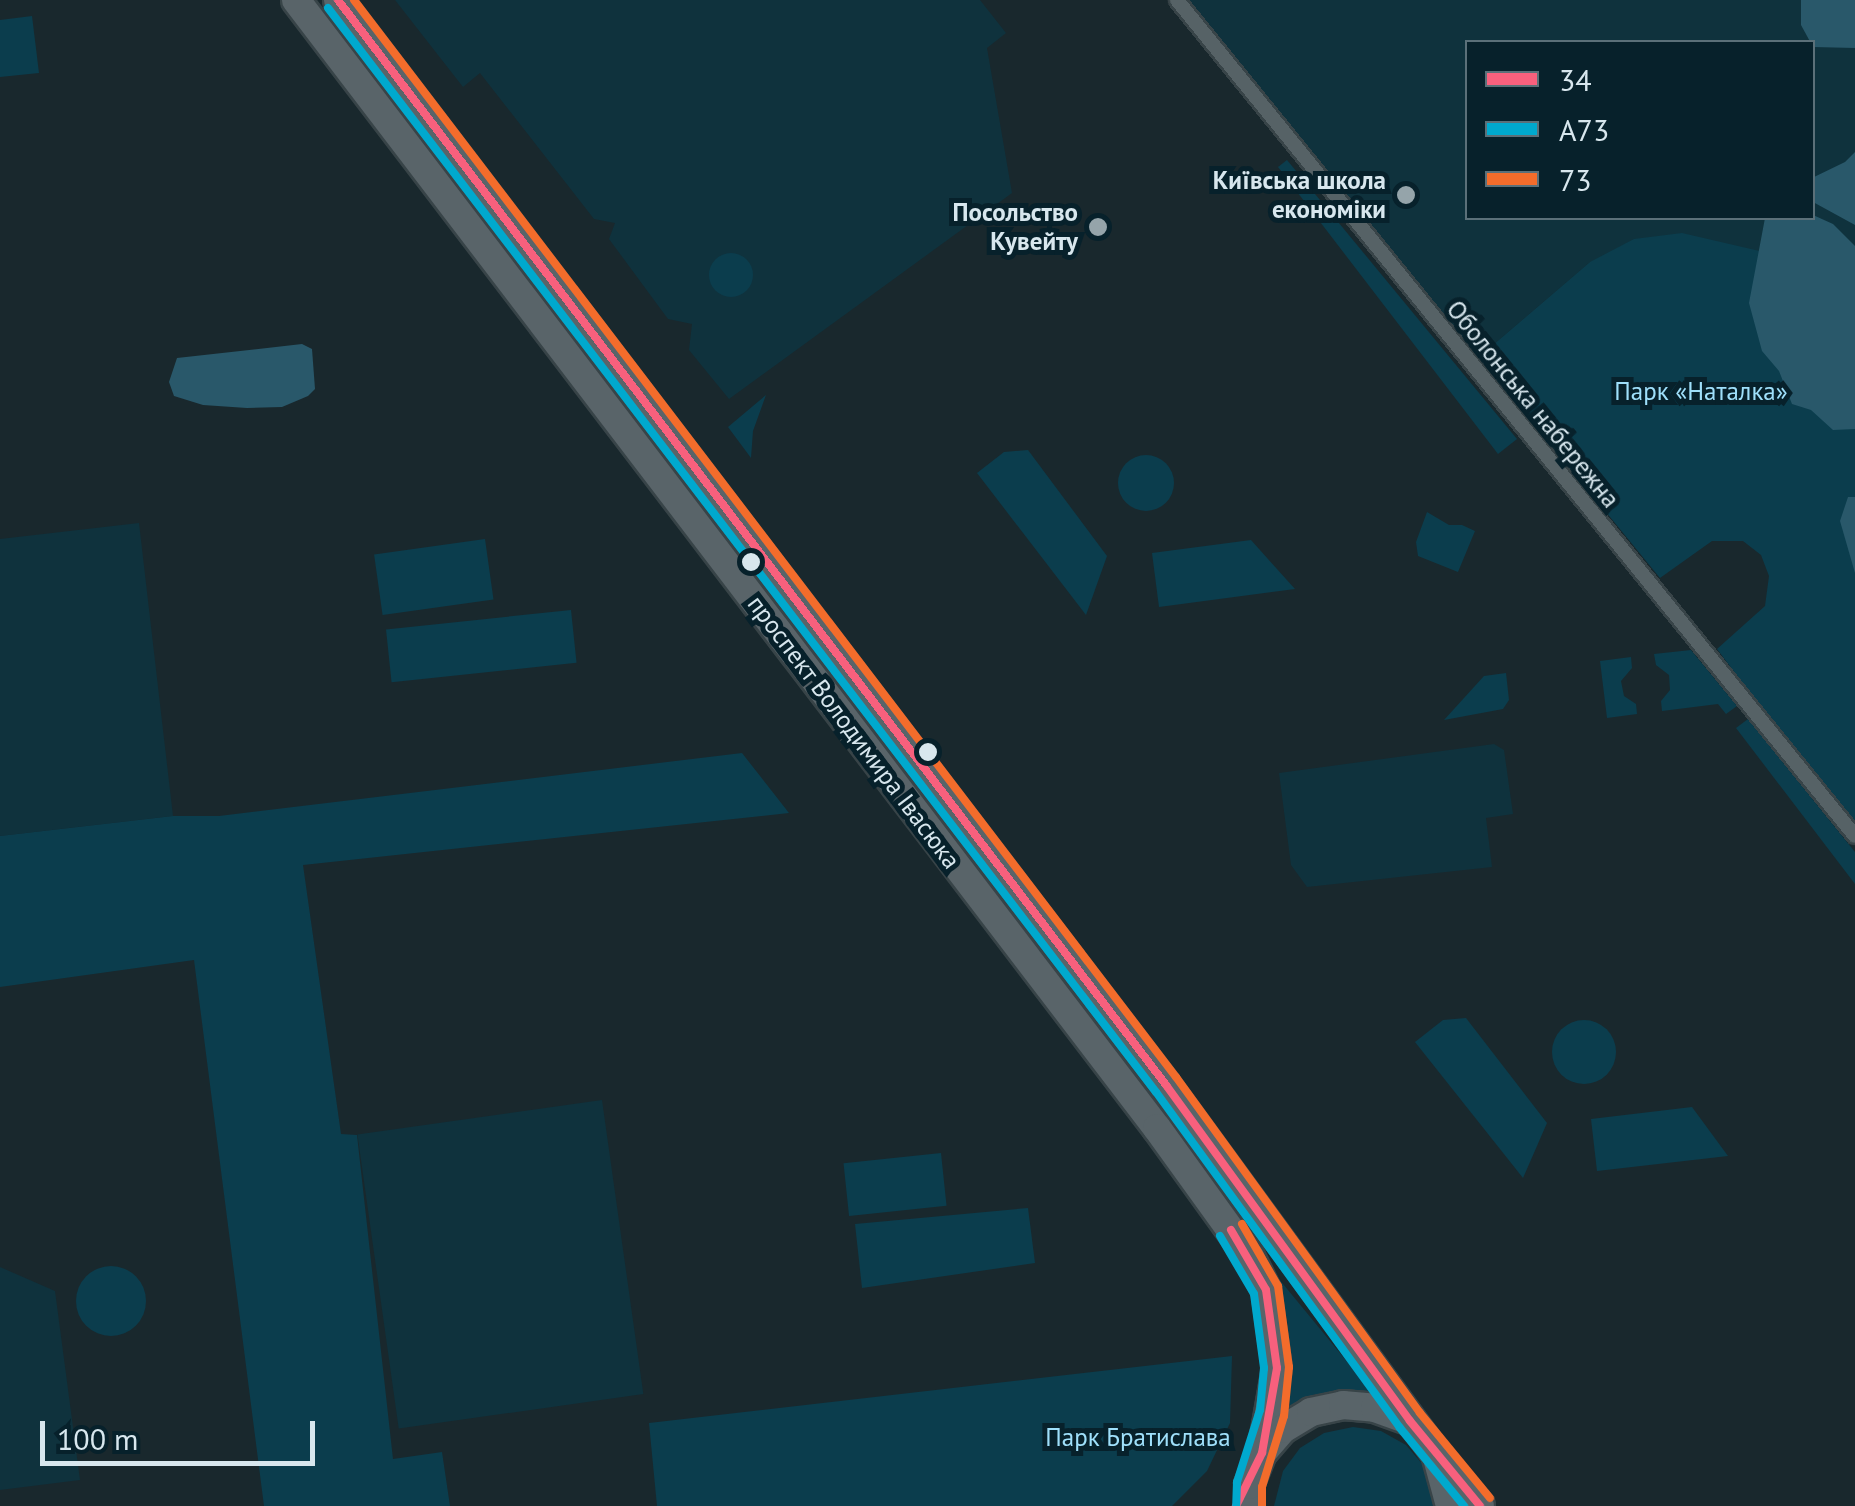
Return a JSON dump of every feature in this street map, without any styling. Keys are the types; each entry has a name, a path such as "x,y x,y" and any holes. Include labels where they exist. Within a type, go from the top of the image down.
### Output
{"main road":[{"name":"проспект Володимира Івасюка","path":"296,0 1145,1113 1250,1257 1266,1290 1277,1368 1262,1453"},
{"name":"проспект Володимира Івасюка","path":"338,0 1166,1085 1436,1454"},
{"path":"689,516 716,498"},
{"path":"1245,1499 1262,1453 1284,1428 1311,1412 1343,1405 1375,1408 1410,1421"},
{"path":"1436,1454 1448,1485 1450,1506"},
{"path":"1436,1454 1480,1506"}],"street":[{"name":"Оболонська набережна","path":"1176,0 1855,836"}],"shaded area":[{"path":"395,0 980,0 1006,33 987,48 1012,193 729,399 689,350 692,324 668,319 609,239 615,223 594,219 480,73 463,87"},
{"path":"1186,0 1855,0 1855,273 1590,262 1479,357"},
{"path":"1801,0 1855,0 1855,48 1815,47 1815,40 1809,40 1801,25"},
{"path":"1855,152 1855,225 1815,203 1815,177 1845,162"},
{"path":"1815,216 1833,224 1855,246 1855,429 1833,430 1811,410 1792,404 1779,371 1762,351 1749,303 1765,220 1815,220"},
{"path":"302,344 312,349 315,389 282,407 203,405 174,396 169,382 177,358"},
{"path":"1848,497 1855,497 1855,573 1840,521"},
{"path":"139,523 173,816 0,836 0,539"},
{"path":"1494,744 1504,750 1513,814 1486,818 1492,867 1307,887 1291,865 1279,773"},
{"path":"602,1100 643,1394 399,1428 357,1134"},
{"path":"0,1267 55,1291 80,1480 0,1490"}],"green space":[{"path":"32,16 39,73 0,77 0,20"},
{"path":"1287,160 1517,439 1498,454 1278,167"},
{"name":"Парк «Наталка»","path":"1682,233 1855,273 1855,832 1717,649 1765,606 1769,576 1761,555 1743,541 1712,541 1660,578 1479,357 1590,262 1634,239"},
{"path":"731,253 746,260 753,275 746,290 731,297 716,290 709,275 716,260"},
{"path":"766,395 753,431 751,458 728,427"},
{"path":"1028,450 1107,556 1086,615 977,473 1004,452"},
{"path":"1146,455 1165,464 1174,483 1165,502 1146,511 1127,502 1118,483 1127,464"},
{"path":"1427,512 1449,525 1475,531 1458,572 1418,556 1416,542"},
{"path":"485,539 493,599 383,615 374,555"},
{"path":"1251,540 1295,589 1159,607 1152,553"},
{"path":"571,610 577,663 392,682 386,629"},
{"path":"1691,650 1737,706 1726,714 1718,704 1662,711 1661,701 1670,690 1669,675 1656,665 1654,654"},
{"path":"1631,657 1632,668 1621,681 1624,696 1636,704 1637,714 1607,718 1600,661"},
{"path":"1506,673 1509,700 1503,709 1444,720 1484,676"},
{"path":"1748,719 1855,852 1855,884 1736,728"},
{"path":"742,753 789,813 303,865 341,1134 357,1135 393,1459 442,1452 450,1506 264,1506 194,960 0,987 0,836 173,816 219,816"},
{"path":"1466,1018 1547,1123 1523,1178 1415,1042 1443,1020"},
{"path":"1584,1020 1607,1029 1616,1052 1607,1075 1584,1084 1561,1075 1552,1052 1561,1029"},
{"path":"1692,1107 1728,1156 1597,1171 1591,1119"},
{"path":"941,1153 947,1206 849,1216 844,1163"},
{"path":"1028,1208 1035,1263 862,1288 855,1224"},
{"path":"111,1266 125,1268 136,1276 144,1287 144,1315 136,1326 125,1334 111,1336 97,1334 86,1326 78,1315 76,1301 78,1287 86,1276 97,1268"},
{"path":"1274,1273 1372,1392 1341,1390 1313,1395 1288,1411 1291,1366 1287,1319"},
{"name":"Парк Братислава","path":"1232,1356 1230,1423 1207,1471 1172,1506 657,1506 649,1423"},
{"path":"1353,1427 1381,1431 1406,1445 1425,1467 1436,1506 1274,1506 1283,1471 1300,1448 1324,1433"}],"transit line":[{"name":"34","path":"338,0 1166,1085 1410,1421 1480,1506"},
{"name":"73","path":"354,0 1176,1077 1420,1413 1490,1498"},
{"name":"А73","path":"328,8 1156,1092 1400,1428 1464,1506"},
{"name":"73","path":"1242,1224 1278,1286 1289,1367 1284,1416 1262,1487 1262,1506"},
{"name":"34","path":"1231,1230 1266,1290 1277,1368 1262,1453 1236,1506"},
{"name":"А73","path":"1220,1236 1254,1294 1264,1368 1260,1410 1237,1482 1236,1506"}],"place":[{"name":"Київська школа економіки","path":"1406,195"},
{"name":"Посольство Кувейту","path":"1098,227"}]}
